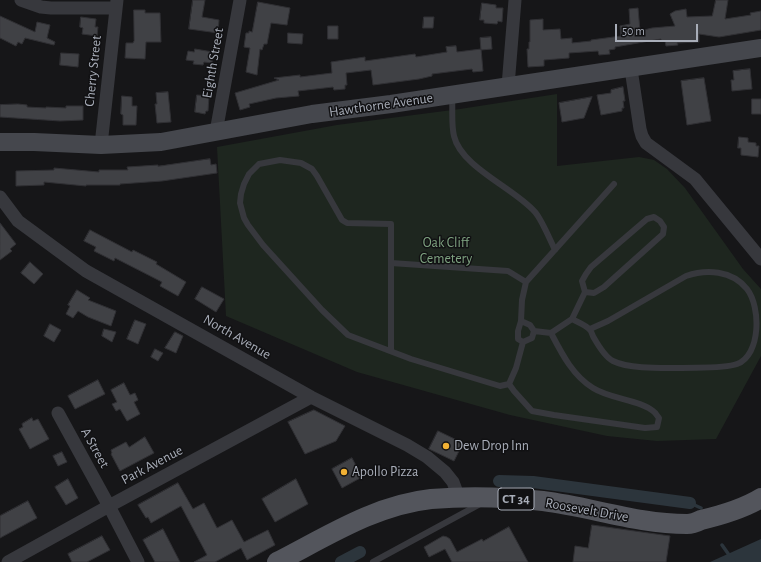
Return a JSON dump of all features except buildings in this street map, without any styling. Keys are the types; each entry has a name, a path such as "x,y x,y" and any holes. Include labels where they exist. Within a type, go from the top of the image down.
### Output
{"main road":[{"name":"Roosevelt Drive","path":"277,562 377,512 410,502 431,499 490,498 544,502 649,521 688,524 723,514 761,498"}],"street":[{"path":"20,0 41,7 117,4"},
{"name":"Eighth Street","path":"216,132 240,0"},
{"path":"508,86 515,0"},
{"name":"Cherry Street","path":"101,145 117,4"},
{"name":"Hawthorne Avenue","path":"0,142 101,145 161,142 312,114 452,95 761,48"},
{"path":"631,68 640,129 646,143 695,180 761,259"},
{"name":"North Avenue","path":"0,197 18,221 86,271 311,397 427,457 445,472 453,482 459,498"},
{"name":"Park Avenue","path":"8,562 311,397"},
{"name":"A Street","path":"58,413 138,562"}],"lane":[{"path":"452,95 454,138 462,153 475,166 517,196 536,213 555,250"},
{"path":"391,351 390,224 347,223 342,220 317,176 307,165 288,161 271,161 259,164 249,174 241,194 242,210 248,225 263,245 322,310 348,335 391,351 490,383 500,386 510,384"},
{"path":"523,342 518,339 518,331 521,321 522,300 526,282 614,184"},
{"path":"521,321 530,325 534,331 551,333 572,319 585,292 582,281 591,267 646,219 654,217 660,221 664,227 663,234 604,287 594,293 585,292"},
{"path":"391,263 508,271 526,282"},
{"path":"572,319 590,329 594,338 611,360 620,364 660,368 716,367 737,364 747,358 753,348 757,332 755,308 747,289 736,278 710,271 694,273 686,276 608,321 590,329"},
{"path":"523,342 532,338 534,331"},
{"path":"510,384 532,411 645,428 657,427 659,418 653,411 639,404 616,398 594,389 578,376 567,362 551,333"},
{"path":"510,384 523,342"},
{"path":"374,562 490,498"}],"green space":[{"name":"Oak Cliff Cemetery","path":"557,94 557,166 639,157 654,160 667,169 685,188 743,269 761,289 761,356 716,439 657,441 607,436 510,415 357,372 226,316 217,147 337,125 460,109"}],"shaded area":[{"path":"761,539 761,562 710,562"}],"waterway":[{"path":"499,481 533,482 690,503"},
{"path":"690,503 701,508"},
{"path":"722,545 734,562"},
{"path":"341,562 360,552"}],"place":[{"name":"Dew Drop Inn","path":"446,446"},
{"name":"Apollo Pizza","path":"344,472"}]}
